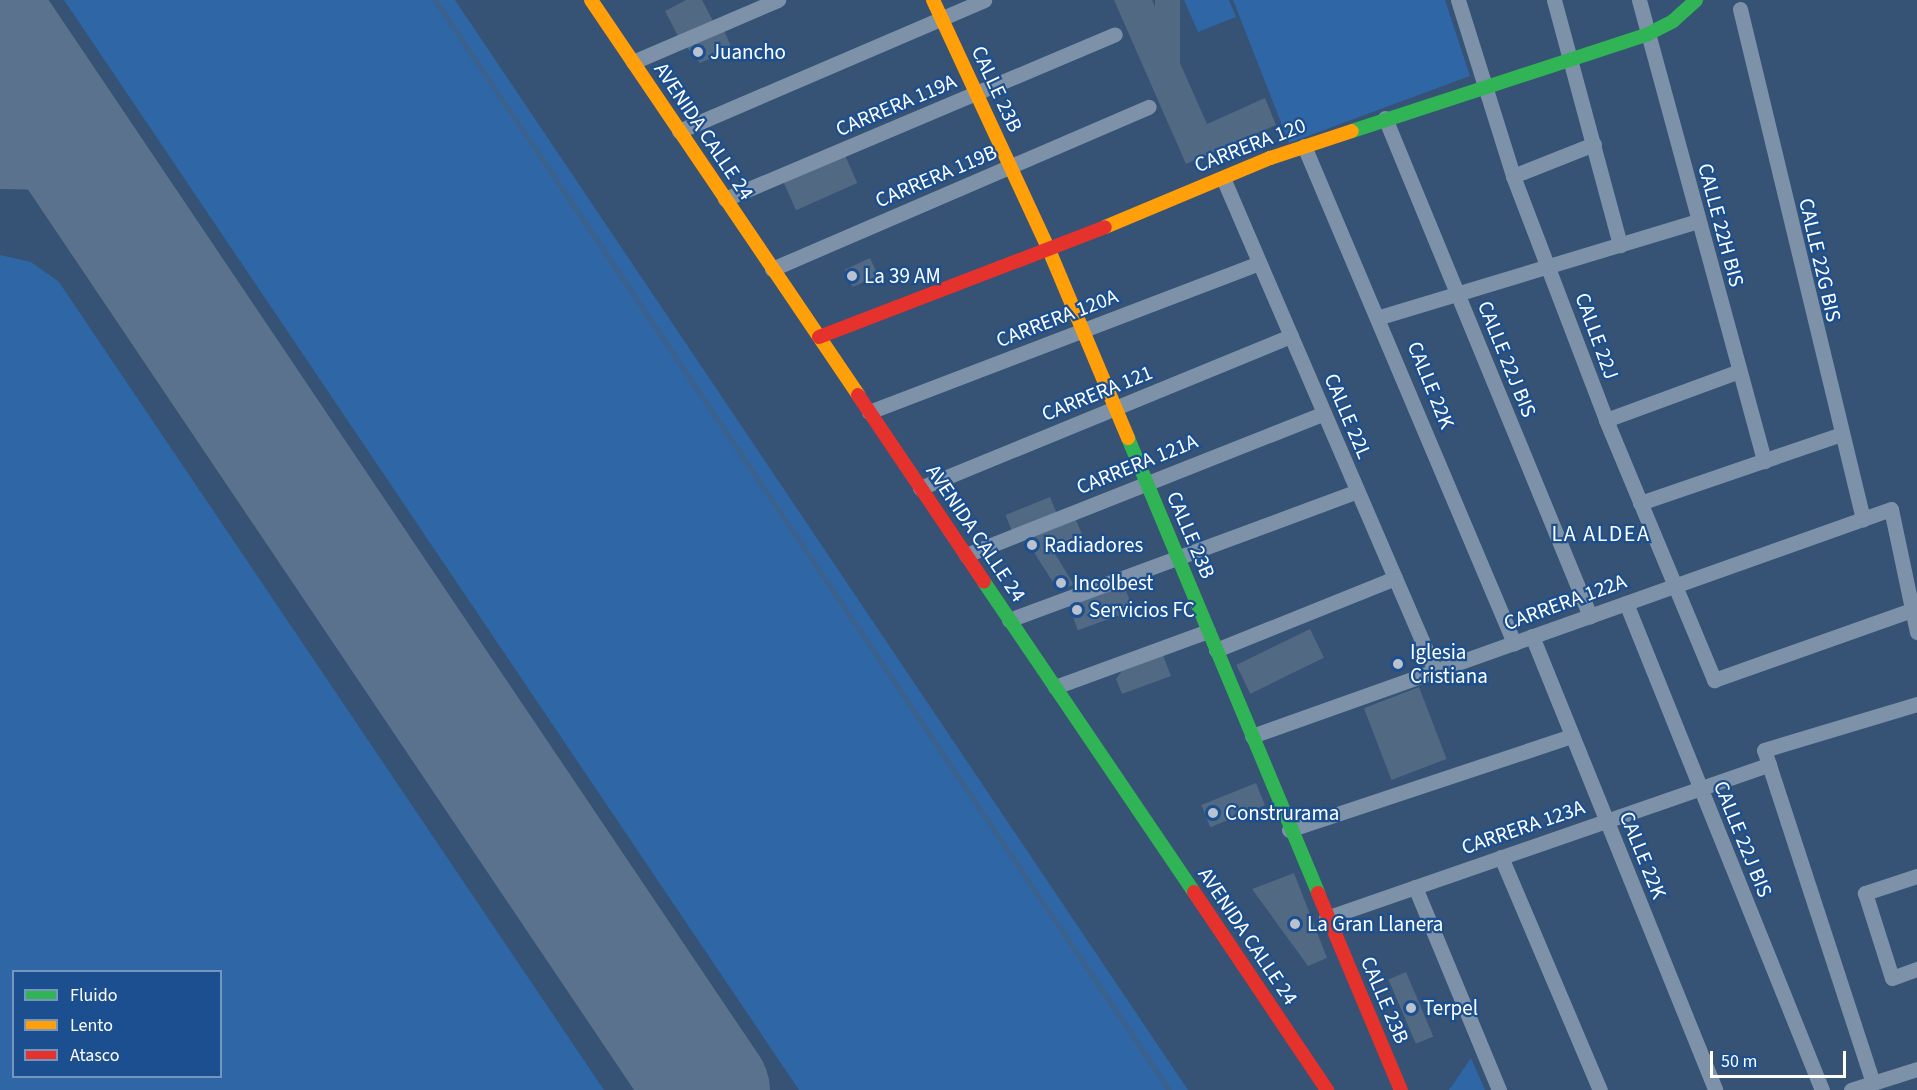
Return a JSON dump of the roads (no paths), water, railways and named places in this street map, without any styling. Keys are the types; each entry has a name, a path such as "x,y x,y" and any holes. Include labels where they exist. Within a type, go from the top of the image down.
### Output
{"street":[{"name":"AVENIDA CALLE 24","path":"591,0 1327,1090"},
{"path":"633,62 778,0"},
{"name":"CALLE 23B","path":"933,0 1048,250 1178,557 1289,830 1401,1090"},
{"path":"680,131 984,0"},
{"name":"CALLE 22J","path":"1458,0 1513,176 1606,420 1714,680 1912,610"},
{"path":"1554,0 1620,245"},
{"name":"CALLE 22H BIS","path":"1639,0 1764,460"},
{"name":"CARRERA 120","path":"819,338 1048,250 1304,146 1648,34 1673,21 1696,0"},
{"name":"CALLE 22G BIS","path":"1740,9 1839,435 1863,519"},
{"name":"CARRERA 119A","path":"725,199 1115,33"},
{"name":"CARRERA 119B","path":"772,269 1149,107"},
{"name":"CALLE 22J BIS","path":"1385,118 1590,616"},
{"path":"1513,176 1594,144"},
{"name":"CALLE 22K","path":"1304,146 1380,317 1514,643"},
{"name":"CALLE 22L","path":"1223,178 1435,671"},
{"path":"1380,317 1698,221"},
{"name":"CARRERA 120A","path":"869,412 1259,263"},
{"name":"CARRERA 121","path":"920,488 1291,336"},
{"path":"1606,420 1739,371"},
{"name":"CARRERA 121A","path":"966,555 1324,412"},
{"path":"1640,503 1839,435"},
{"path":"1009,620 1358,491"},
{"name":"CARRERA 122A","path":"1252,736 1891,508 1912,610"},
{"path":"1216,650 1395,578"},
{"name":"CALLE 22J BIS","path":"1626,603 1822,1090"},
{"path":"1912,610 1917,632"},
{"path":"1055,687 1209,632"},
{"name":"CALLE 22K","path":"1532,636 1715,1090"},
{"name":"CARRERA 123A","path":"1326,918 1701,789 1766,758 1917,704"},
{"path":"1289,830 1572,736"},
{"path":"1766,758 1873,1083"},
{"path":"1501,857 1600,1090"},
{"path":"1917,876 1865,893 1892,978 1917,969"},
{"path":"1414,887 1499,1090"},
{"path":"1851,1090 1917,1069"}],"waterway":[{"path":"435,0 1169,1090"}],"place":[{"name":"Juancho","path":"698,52"},
{"name":"La 39 AM","path":"852,276"},
{"name":"Radiadores","path":"1032,545"},
{"name":"Incolbest","path":"1061,583"},
{"name":"Servicios FC","path":"1077,610"},
{"name":"Iglesia Cristiana","path":"1398,664"},
{"name":"Construrama","path":"1213,813"},
{"name":"La Gran Llanera","path":"1295,924"},
{"name":"Terpel","path":"1411,1008"}],"district":[{"name":"LA ALDEA","path":"1601,535"}]}
